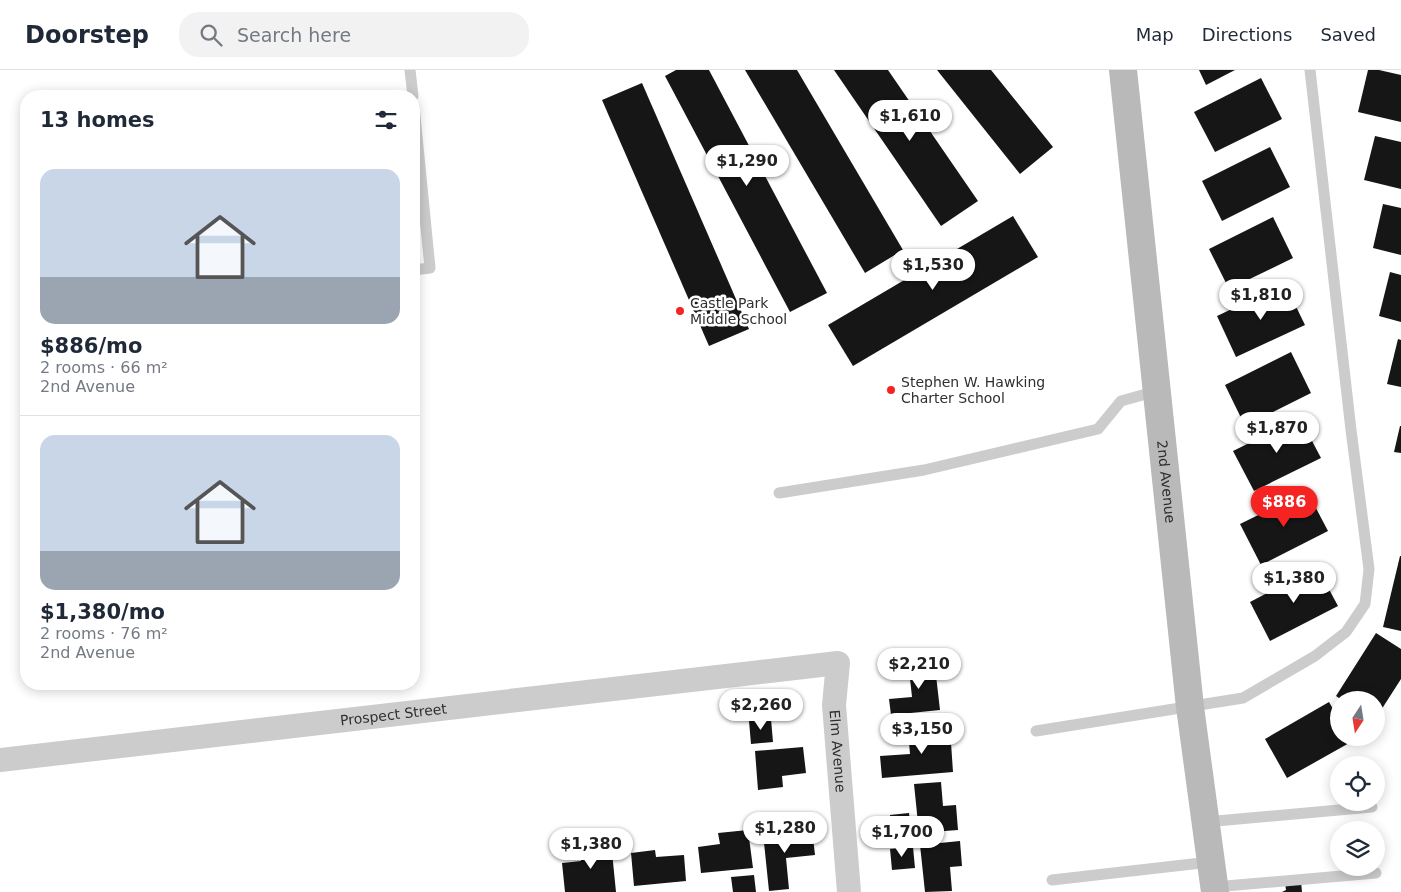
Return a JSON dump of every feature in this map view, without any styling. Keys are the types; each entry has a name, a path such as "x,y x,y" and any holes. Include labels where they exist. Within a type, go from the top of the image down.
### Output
{"street":[{"name":"2nd Avenue","path":"1123,70 1190,706 1213,880"},
{"name":"Elm Avenue","path":"788,669 838,662 834,705 849,892"},
{"name":"Prospect Street","path":"0,760 788,669"}],"lane":[{"path":"410,70 412,90"},
{"path":"1036,731 1243,698 1315,656 1346,632 1366,604 1369,569 1351,430 1310,70"},
{"path":"420,181 430,268 420,269"},
{"path":"779,493 924,470 1098,429 1121,401 1157,391"},
{"path":"1205,822 1330,811"},
{"path":"1052,880 1213,880 1330,875"}],"building":[{"path":"676,70 709,70 827,293 790,312 665,76"},
{"path":"745,70 797,70 903,250 865,273"},
{"path":"834,70 888,70 978,201 941,226"},
{"path":"937,70 991,70 1053,147 1020,174"},
{"path":"1199,70 1235,70 1206,85"},
{"path":"1368,70 1379,70 1401,75 1401,122 1358,112"},
{"path":"1261,78 1282,119 1215,152 1194,112"},
{"path":"642,83 749,329 709,346 602,100"},
{"path":"1375,136 1401,142 1401,189 1364,180"},
{"path":"1270,147 1290,187 1222,221 1202,181"},
{"path":"1383,204 1401,208 1401,255 1373,248"},
{"path":"1013,216 1038,257 853,366 828,325"},
{"path":"1273,217 1293,258 1229,289 1209,249"},
{"path":"1390,272 1401,275 1401,322 1379,316"},
{"path":"1285,284 1305,325 1236,357 1217,316"},
{"path":"1398,339 1401,340 1401,387 1387,384"},
{"path":"1291,352 1311,393 1245,426 1225,385"},
{"path":"1300,418 1321,458 1254,491 1233,451"},
{"path":"1401,426 1401,453 1394,452"},
{"path":"1307,491 1328,531 1261,565 1240,524"},
{"path":"1401,556 1401,631 1383,627"},
{"path":"1317,567 1338,606 1270,641 1250,602"},
{"path":"1376,633 1401,649 1401,679 1385,704 1385,691 1339,691"},
{"path":"934,658 940,710 891,715 889,699 912,697 908,660"},
{"path":"1329,702 1330,746 1344,746 1287,778 1265,739"},
{"path":"771,719 773,742 751,744 749,721"},
{"path":"950,728 953,772 882,778 880,756 910,754 908,731"},
{"path":"803,747 806,773 782,776 783,787 758,790 755,751"},
{"path":"941,782 943,806 956,805 958,830 919,833 914,784"},
{"path":"909,813 911,833 891,835 890,815"},
{"path":"812,829 815,855 786,858 789,889 769,891 763,833"},
{"path":"748,830 753,868 701,873 698,847 720,844 718,833"},
{"path":"960,841 962,866 950,867 952,891 925,892 920,845"},
{"path":"611,842 616,892 565,892 562,863 581,861 580,846"},
{"path":"913,847 915,868 892,870 890,849"},
{"path":"655,850 656,857 684,855 686,881 634,886 631,853"},
{"path":"754,875 756,892 733,892 731,877"},
{"path":"1301,881 1302,892 1282,892 1286,890 1285,883"}],"place":[{"name":"Castle Park Middle School","path":"680,311"},
{"name":"Stephen W. Hawking Charter School","path":"891,390"}]}
